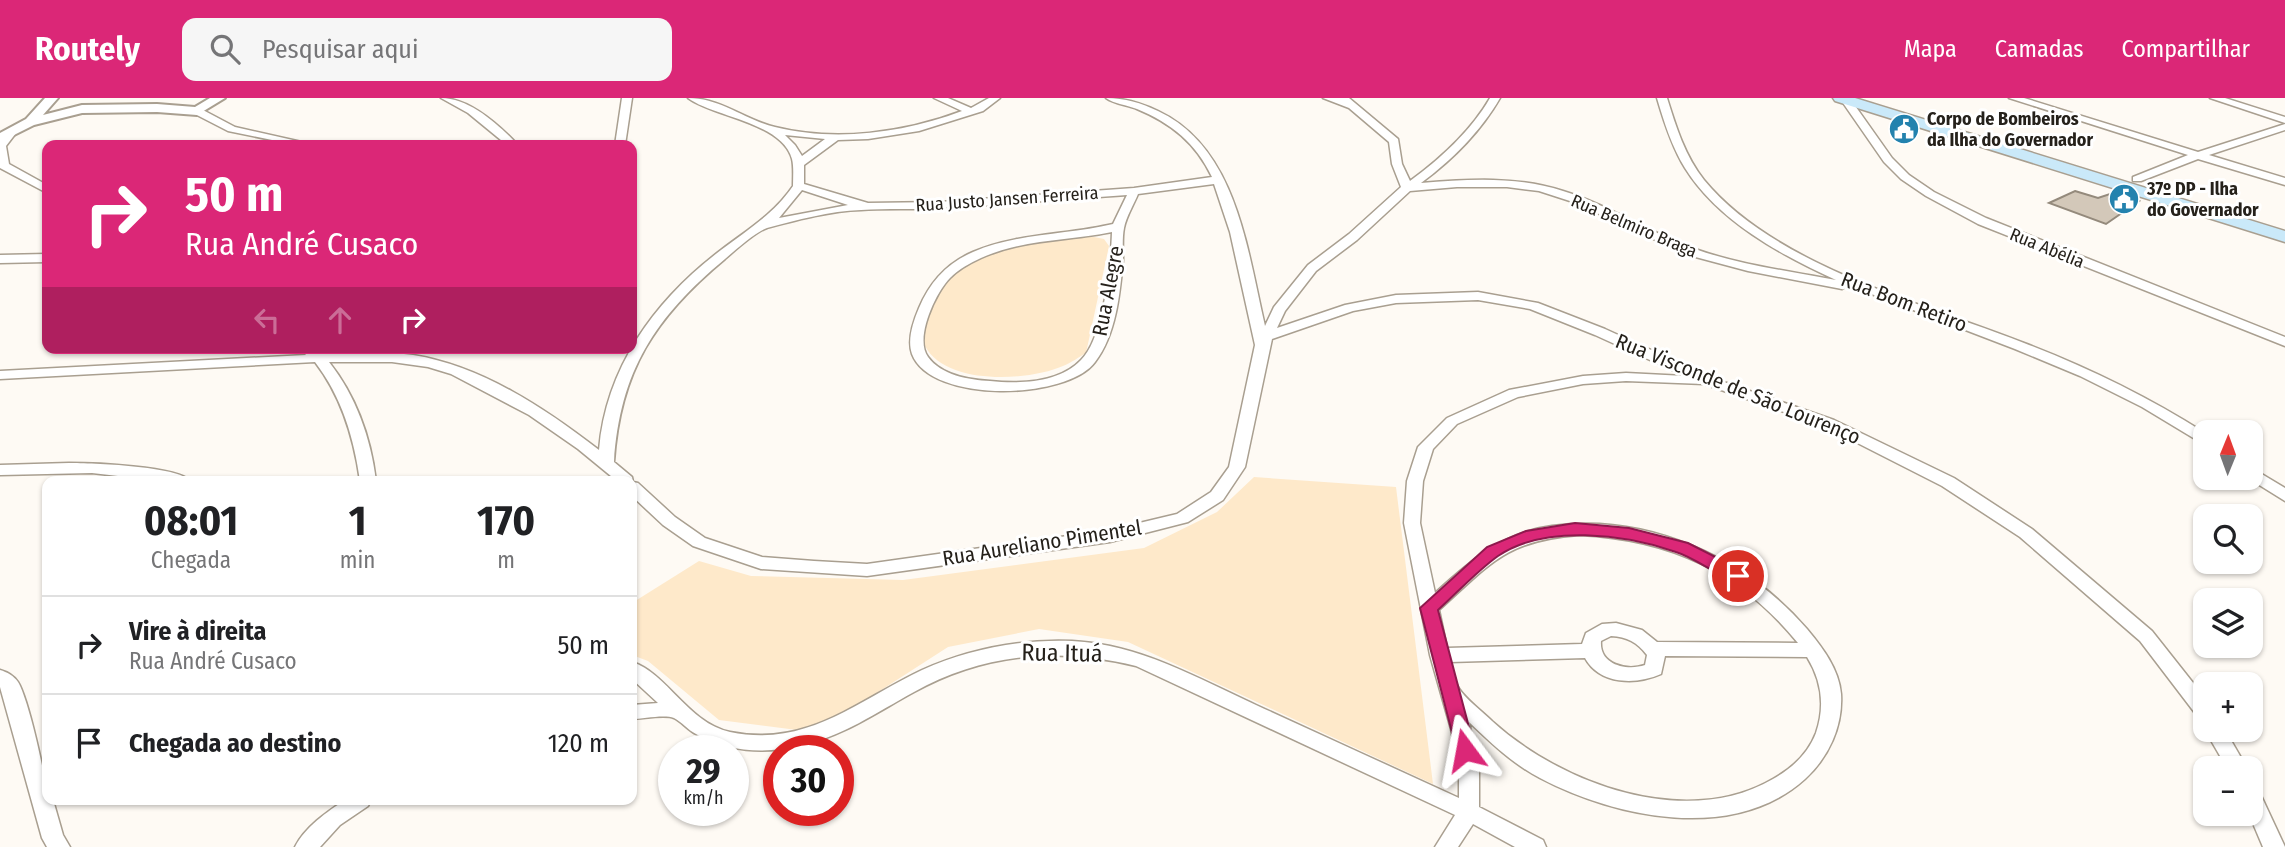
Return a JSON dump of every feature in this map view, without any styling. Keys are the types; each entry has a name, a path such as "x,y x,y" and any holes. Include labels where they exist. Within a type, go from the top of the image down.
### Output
{"main road":[{"path":"1879,98 2285,227"},
{"path":"1845,99 2285,237"},
{"path":"2096,177 2137,179"}],"street":[{"path":"198,111 219,98"},
{"path":"446,98 472,111 507,140"},
{"path":"621,140 627,98"},
{"path":"693,98 770,130 806,136 835,137 891,133 926,126 992,101 1012,98"},
{"path":"939,98 970,111"},
{"path":"1111,98 1163,117 1190,135 1211,161 1232,220 1265,340"},
{"path":"1328,98 1355,107"},
{"path":"1343,98 1394,141 1398,164 1407,188"},
{"name":"Rua Aureliano Pimentel","path":"637,492 669,522 699,542 761,563 867,570 1110,536 1182,518 1217,496 1237,467 1265,340 1279,310 1312,268 1437,166 1485,115 1495,98"},
{"name":"Rua Bom Retiro","path":"1661,98 1668,123 1681,152 1708,191 1770,238 1860,288 1994,336 2106,384 2193,433"},
{"path":"2014,98 2285,182"},
{"path":"2215,98 2285,120"},
{"path":"30,122 51,99 65,107 82,109 134,107 198,111 232,129 286,140"},
{"name":"Rua Abélia","path":"1845,99 1888,160 1905,177 1930,194 1982,221 2285,342"},
{"path":"42,187 2,164 1,146 6,136 30,122 82,109"},
{"path":"2137,179 2198,155 2285,127"},
{"path":"637,352 655,323 705,270 758,230 790,201 799,186 797,157 789,145 770,130"},
{"path":"797,165 835,137"},
{"name":"Rua Justo Jansen Ferreira","path":"799,186 867,206 939,205 1134,191 1217,180"},
{"name":"Rua Belmiro Braga","path":"1407,188 1470,182 1510,183 1542,188 1692,252 1741,266 1860,288"},
{"name":"Rua Alegre","path":"1118,227 1095,233 1024,241 972,258 958,266 942,278 930,295 919,324 917,345 921,357 931,368 956,381 989,386 1017,387 1046,382 1070,375 1087,364 1098,346 1107,314 1118,227 1134,191"},
{"path":"758,230 792,217 867,206"},
{"path":"0,259 42,258"},
{"name":"Rua Visconde de São Lourenço","path":"1265,340 1350,308 1396,299 1478,296 1533,306 1600,332 1710,382 1829,422 1948,482 2026,533 2146,636 2193,697"},
{"path":"315,354 322,359 348,407 365,452 367,476"},
{"path":"606,463 610,418 623,375 636,354"},
{"path":"0,375 322,359 381,358 427,362 460,372 524,407 606,463 620,476"},
{"path":"1446,847 1469,812 1469,771 1461,729 1439,655 1412,523 1415,481 1426,447 1452,421 1514,393 1583,380 1626,377 1710,382"},
{"path":"0,470 64,466 148,472 164,476"},
{"path":"2263,481 2285,496"},
{"path":"1429,608 1493,551 1526,536 1575,529 1629,534 1682,547 1738,576 1780,611 1814,650 1831,693 1827,736 1802,773 1756,799 1695,809 1627,801 1559,778 1502,743 1450,692"},
{"path":"1608,629 1633,633 1653,649 1657,662 1654,669 1637,676 1620,675 1608,670 1591,651 1592,638 1608,629"},
{"name":"Rua Ituá","path":"637,673 649,681 675,710 716,735 755,743 797,740 841,726 950,667 987,655 1032,649 1088,649 1141,660 1469,812 1535,847"},
{"path":"1653,649 1814,650"},
{"path":"1439,655 1591,651"},
{"path":"0,677 10,684 42,799"},
{"path":"637,712 675,710"},
{"path":"44,805 53,838 59,847"},
{"path":"306,847 333,819 354,805"},
{"path":"2263,822 2274,847"}],"shaded area":[{"path":"1089,236 1104,239 1109,246 1086,353 1066,365 1048,371 1030,375 989,377 951,368 936,359 925,346 924,329 940,292 953,275 1000,250"},
{"path":"1254,477 1396,487 1433,784 1128,642 1039,629 948,647 858,705 805,731 719,720 648,661 637,657 637,600 699,561 751,576 903,580 1144,548 1217,512"}],"building":[{"name":"37º DP - Ilha do Governador","path":"2075,191 2098,198 2113,193 2139,201 2106,224 2049,203"}],"place":[{"name":"Corpo de Bombeiros da Ilha do Governador","path":"1904,129"},
{"name":"37º DP - Ilha do Governador","path":"2124,199"}],"route":[{"path":"1465,750 1429,608 1493,551 1526,536 1575,529 1629,534 1682,547 1738,576"}]}
